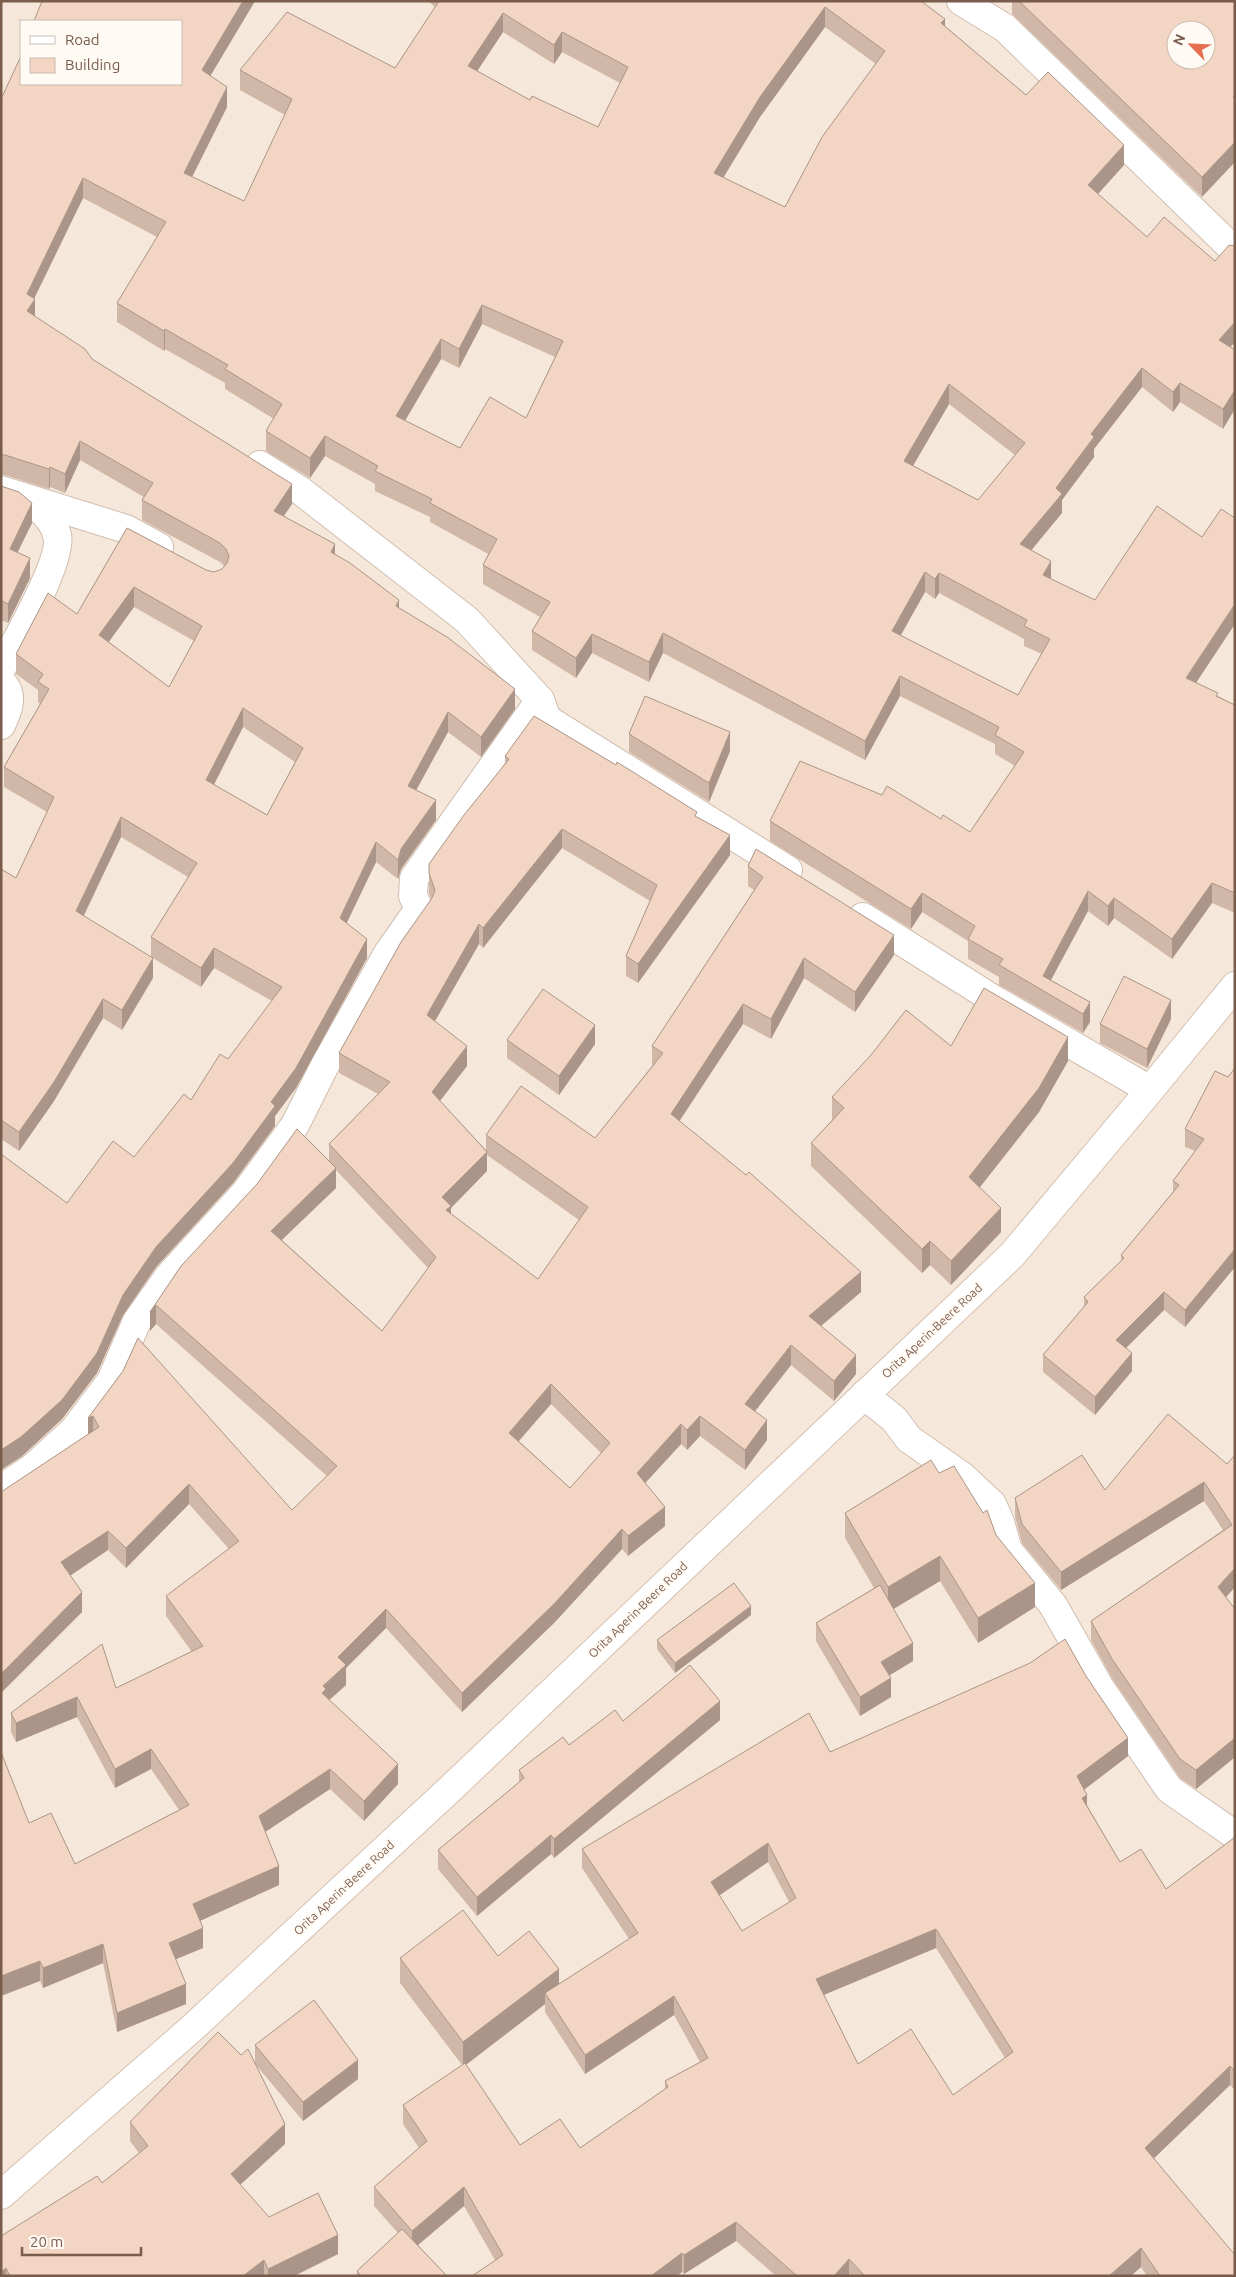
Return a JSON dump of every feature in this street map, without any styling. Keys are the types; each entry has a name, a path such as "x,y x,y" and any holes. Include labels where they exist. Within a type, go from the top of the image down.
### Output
{"street":[{"path":"961,1 1005,28 1235,251"},
{"path":"243,454 301,491 467,620 540,700 547,718 808,882"},
{"path":"1,490 126,529 178,557"},
{"path":"1,669 52,569 58,537 50,518 29,500"},
{"path":"1,682 5,685 10,701 1,725"},
{"path":"1,1489 31,1469 74,1430 111,1381 138,1321 169,1276 245,1194 295,1126 324,1066 388,953 420,909 413,896 414,878 540,700"},
{"path":"841,904 993,999 1150,1090"},
{"name":"Orita Aperin-Beere Road","path":"1,2195 219,2004 449,1790 1012,1255 1235,986"},
{"path":"864,1395 894,1419 909,1438 962,1476 992,1504 1000,1522 1008,1550 1053,1605 1099,1686 1169,1789 1235,1835"}],"shaded area":[{"path":"1,1 1235,1 1235,2276 1,2276"}],"building":[{"path":"42,1 243,1 202,70 227,87 184,173 244,201 292,99 240,70 287,12 395,68 439,1 921,1 945,19 941,23 1026,95 1048,72 1124,145 1088,185 1147,237 1164,217 1215,261 1229,245 1235,246 1235,322 1219,340 1235,350 1235,390 1223,409 1180,383 1173,392 1142,368 1091,434 1094,437 1056,488 1062,494 1020,544 1051,561 1043,575 1095,600 1157,506 1202,537 1221,509 1235,518 1235,604 1186,678 1218,693 1216,696 1235,705 1235,893 1212,883 1172,939 1114,898 1108,906 1088,891 1043,976 1090,1002 1083,1014 999,965 1003,959 968,939 975,926 922,893 911,909 770,821 800,761 882,795 887,786 941,819 943,815 970,832 1024,752 995,735 999,727 900,676 865,741 663,633 649,662 592,634 576,658 532,631 550,602 483,565 497,539 430,503 432,499 375,471 378,466 325,436 310,458 266,431 282,404 225,369 228,365 165,329 164,331 117,303 166,222 83,178 27,294 35,299 27,311 85,349 92,359 292,484 274,511 335,544 331,552 350,563 399,600 396,606 447,637 515,689 481,737 448,712 408,786 436,800 401,849 398,860 376,842 340,918 367,939 296,1068 271,1102 275,1106 233,1163 156,1247 123,1295 97,1353 62,1400 21,1437 1,1450 1,1154 67,1203 113,1141 134,1157 184,1094 191,1100 220,1054 228,1059 282,987 214,948 201,968 151,937 197,863 121,817 76,911 153,958 122,1010 103,999 54,1082 19,1132 1,1120 1,869 16,878 54,797 4,767 49,689 38,682 43,674 16,654 48,593 77,614 127,528 206,570 214,572 222,569 227,563 229,556 226,549 220,543 142,500 153,483 80,441 65,474 50,467 49,469 1,455 1,99 20,58 20,85 182,85 182,20 34,20","holes":["825,7 885,51 822,137 785,207 714,173 760,97","503,13 554,45 562,32 628,67 598,127 532,96 530,100 468,66","482,305 563,341 526,418 490,397 460,448 396,416 441,339 459,349","949,384 1025,443 978,500 904,461","925,572 935,579 939,573 1027,620 1024,626 1050,639 1018,695 892,631","134,587 202,626 169,687 99,635","243,708 303,748 267,815 206,780"]},
{"path":"1019,1 1235,1 1235,95 1233,97 1235,98 1235,142 1202,177"},
{"path":"1,486 19,492 32,503 10,549 30,558 8,604 1,600"},
{"path":"645,696 730,732 709,783 629,734"},
{"path":"534,716 616,765 617,762 697,812 695,816 730,835 638,964 626,956 657,885 562,829 483,928 479,924 427,1015 467,1046 432,1092 487,1152 442,1197 451,1206 446,1210 538,1279 588,1207 486,1135 521,1086 595,1138 663,1053 652,1046 763,877 748,866 756,849 894,935 855,992 804,958 771,1019 743,1004 671,1114 746,1175 749,1172 861,1272 809,1316 856,1355 834,1381 791,1345 745,1404 767,1420 745,1450 700,1416 687,1430 681,1424 637,1473 665,1507 628,1536 622,1529 555,1603 462,1693 386,1609 338,1657 346,1665 323,1686 326,1689 322,1693 398,1764 364,1801 330,1769 259,1816 279,1866 193,1904 203,1928 169,1943 186,1984 117,2013 103,1944 43,1968 40,1961 1,1976 1,1752 29,1823 51,1813 75,1864 189,1805 151,1749 115,1769 77,1697 16,1723 11,1713 102,1644 116,1688 203,1646 166,1596 239,1541 189,1484 126,1548 108,1531 61,1562 82,1592 1,1674 1,1492 99,1427 93,1416 88,1418 123,1371 138,1338 292,1510 337,1466 156,1305 150,1312 181,1266 257,1184 297,1129 336,1168 271,1231 382,1331 436,1257 329,1144 390,1082 339,1053 401,942 432,898 435,890 429,873 429,864 464,815 509,759 505,756","holes":["551,1384 610,1443 570,1488 509,1433"]},
{"path":"1124,976 1171,1000 1147,1049 1100,1024"},
{"path":"984,988 1068,1037 1039,1088 969,1177 1001,1208 951,1261 930,1241 922,1249 811,1143 844,1108 832,1097 871,1055 906,1010 951,1046"},
{"path":"543,989 595,1025 559,1076 507,1040"},
{"path":"1235,1068 1235,1249 1185,1310 1164,1292 1116,1340 1132,1353 1095,1397 1043,1355 1088,1302 1084,1297 1124,1258 1121,1255 1179,1185 1173,1181 1204,1139 1185,1129 1215,1071 1228,1077"},
{"path":"1168,1414 1227,1464 1235,1455 1235,1568 1218,1587 1235,1609 1235,1738 1196,1770 1180,1759 1112,1659 1091,1621 1232,1525 1204,1482 1061,1572 1022,1524 1015,1498 1082,1455 1105,1490"},
{"path":"931,1460 939,1473 954,1466 983,1513 987,1510 996,1535 1035,1583 978,1618 940,1556 888,1587 845,1513"},
{"path":"734,1583 751,1606 675,1663 657,1640"},
{"path":"880,1585 913,1643 881,1662 891,1678 860,1697 816,1623"},
{"path":"1065,1639 1086,1676 1128,1738 1077,1776 1087,1795 1082,1798 1120,1862 1141,1849 1166,1889 1235,1837 1235,2071 1230,2066 1145,2148 1235,2255 1235,2276 1160,2276 1141,2248 1109,2276 865,2276 849,2259 834,2276 797,2276 736,2222 684,2255 682,2253 651,2276 472,2276 503,2255 464,2187 412,2231 374,2187 427,2141 403,2105 465,2063 520,2145 560,2119 580,2148 668,2087 665,2081 708,2058 674,1996 585,2055 545,1993 638,1933 582,1849 809,1713 830,1752 1030,1663","holes":["768,1843 796,1898 742,1931 711,1882","936,1929 1013,2052 953,2095 911,2029 858,2064 816,1979"]},
{"path":"690,1665 720,1701 554,1839 551,1835 477,1897 438,1850 524,1778 519,1770 563,1737 569,1745 615,1710 623,1721"},
{"path":"463,1910 498,1956 529,1931 559,1969 463,2042 400,1958"},
{"path":"314,2000 358,2060 303,2102 255,2045"},
{"path":"218,2032 241,2055 248,2049 285,2124 231,2174 269,2217 318,2193 338,2235 268,2269 264,2260 243,2276 10,2276 6,2268 1,2272 1,2236 97,2176 102,2183 148,2146 130,2122"},
{"path":"402,2229 447,2276 361,2276 357,2271"}]}
